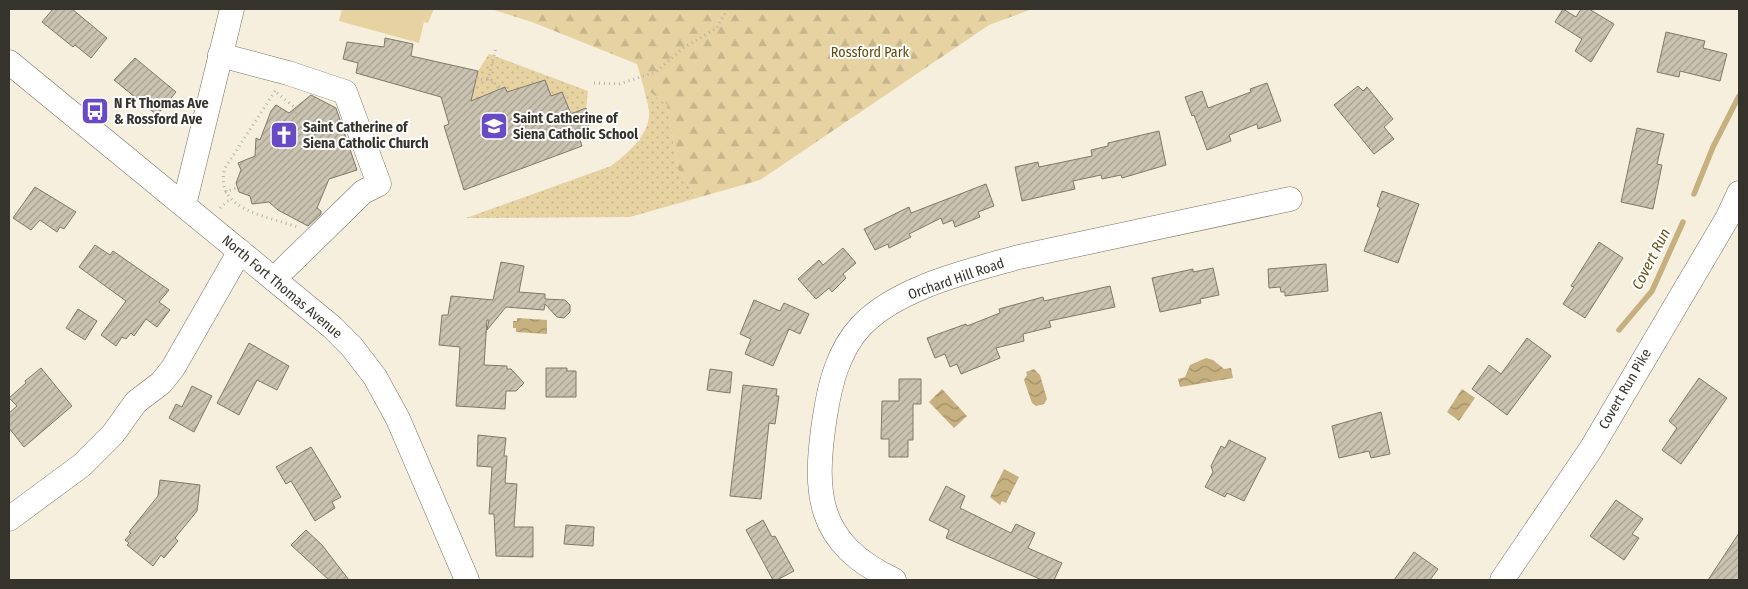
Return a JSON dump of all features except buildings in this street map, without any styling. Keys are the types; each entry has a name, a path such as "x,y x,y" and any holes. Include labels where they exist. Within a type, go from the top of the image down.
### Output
{"street":[{"path":"184,205 232,9"},
{"path":"220,56 288,73 344,92 379,184 363,192 274,279"},
{"name":"North Fort Thomas Avenue","path":"9,62 332,327 352,347 375,377 416,457 467,580"},
{"name":"Covert Run Pike","path":"1502,580 1591,449 1728,217 1739,193"},
{"name":"Orchard Hill Road","path":"894,580 867,566 844,545 826,516 818,486 822,432 827,400 836,366 848,341 861,326 884,308 915,291 978,269 1032,254 1290,199"},
{"path":"9,519 82,465 113,434 136,402 161,383 173,368 240,251"}],"path":[{"path":"594,83 619,84 656,72 683,48 717,28 727,9"},
{"path":"488,80 496,47"},
{"path":"476,79 488,80 501,88"},
{"path":"278,87 225,168 222,178 225,192 229,200 239,206 304,229 316,238"},
{"path":"275,91 298,110 292,120"},
{"path":"217,176 222,178"},
{"path":"225,192 236,188"},
{"path":"218,210 229,200"}],"green space":[{"path":"342,9 434,9 428,23 424,22 419,43 339,21"},
{"name":"Rossford Park","path":"491,9 1032,9 989,25 760,180 697,198 678,169 667,104 644,88 637,64 532,22"},
{"path":"489,54 588,91 586,108 571,114 562,92 551,96 545,80 507,92 504,87 482,96 470,105 478,71"},
{"path":"644,88 667,104 678,169 697,198 630,217 466,218 611,166 629,151 645,131 649,113"}],"water":[{"path":"517,318 547,320 547,334 516,332 516,328 513,328 513,321 517,321"},
{"path":"1206,358 1213,360 1224,369 1231,368 1233,378 1180,387 1178,379 1185,377 1190,365"},
{"path":"1034,369 1040,375 1047,399 1044,404 1036,406 1032,403 1024,380 1027,375 1026,372"},
{"path":"942,389 967,416 954,428 929,402"},
{"path":"1462,389 1475,398 1459,421 1447,412"},
{"path":"1004,469 1019,477 1006,503 1002,501 1000,505 990,497"}],"waterway":[{"name":"Covert Run","path":"1694,194 1713,147 1739,96"},
{"name":"Covert Run","path":"1619,330 1652,291 1683,222"}],"place":[{"name":"N Ft Thomas Ave & Rossford Ave","path":"95,111"},
{"name":"Saint Catherine of Siena Catholic School","path":"494,126"},
{"name":"Saint Catherine of Siena Catholic Church","path":"284,135"}]}
